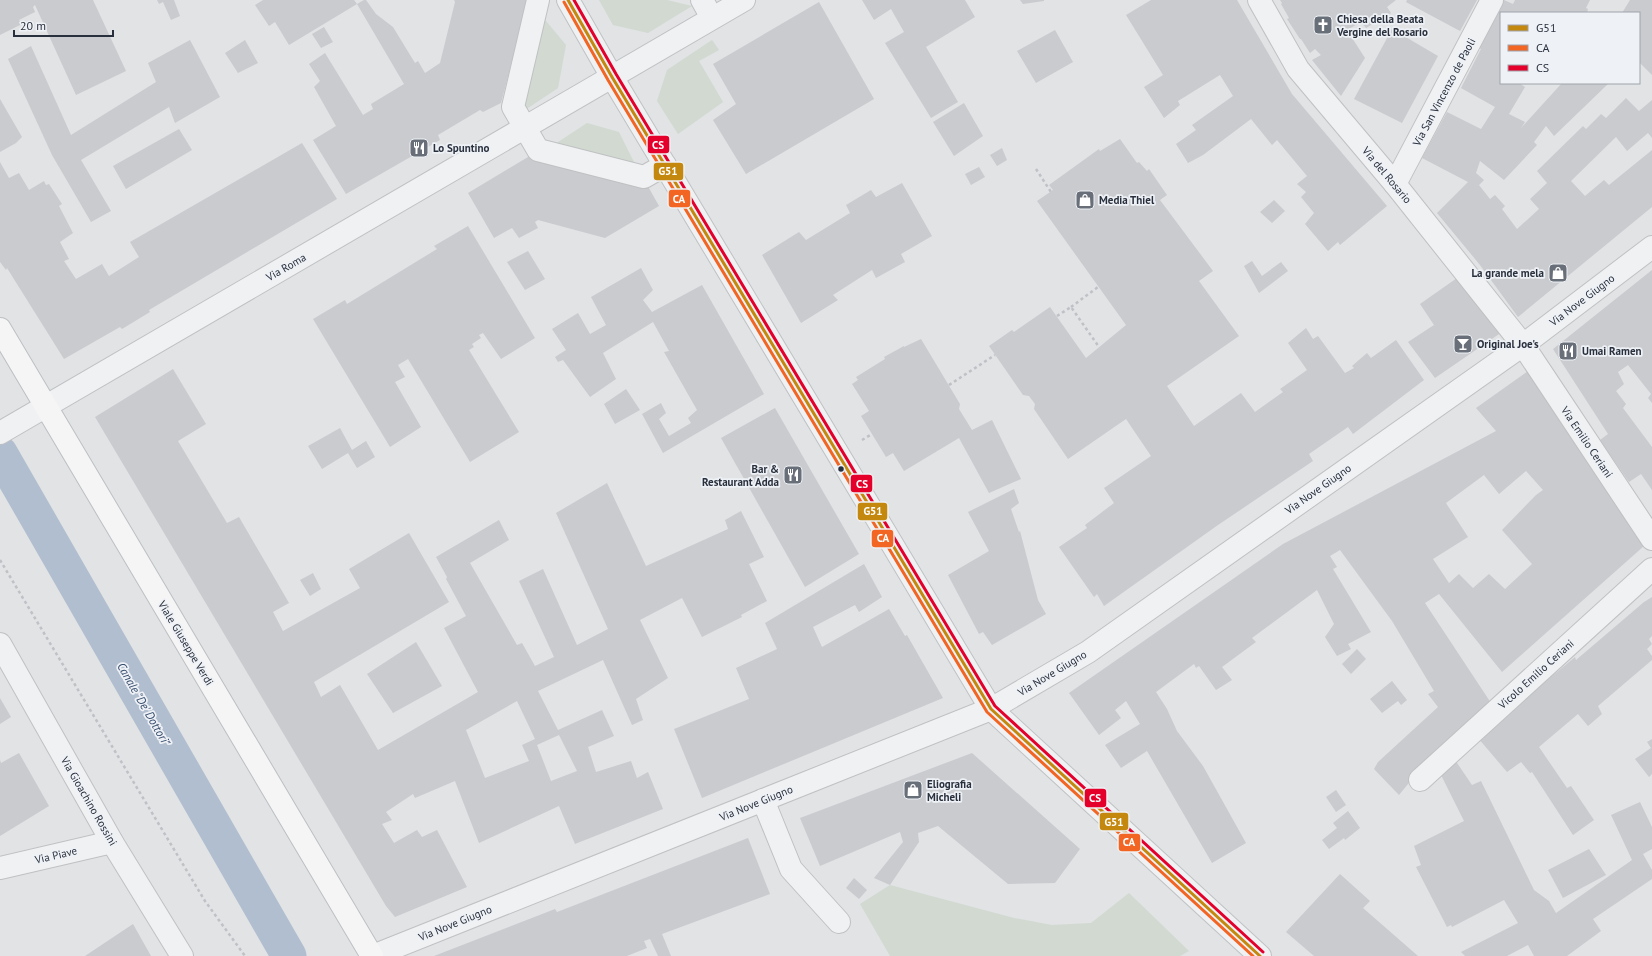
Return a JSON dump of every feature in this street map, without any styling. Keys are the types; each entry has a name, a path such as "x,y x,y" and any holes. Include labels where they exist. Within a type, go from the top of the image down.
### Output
{"main road":[{"name":"Viale Giuseppe Verdi","path":"0,329 372,956"}],"street":[{"path":"538,0 513,107 538,150 644,177 665,165"},
{"path":"568,0 612,77 991,710 1260,956"},
{"path":"702,0 712,18 744,0"},
{"name":"Via del Rosario","path":"1259,0 1298,69 1395,184 1523,345"},
{"name":"Via San Vincenzo de Paoli","path":"1395,184 1492,0"},
{"name":"Via Roma","path":"5,430 712,18"},
{"name":"Via Nove Giugno","path":"372,956 991,710 1088,652 1523,345 1652,247"},
{"name":"Via Emilio Ceriani","path":"1523,345 1652,540"},
{"name":"Vicolo Emilio Ceriani","path":"1420,780 1652,569"},
{"name":"Via Gioachino Rossini","path":"0,644 112,842 182,956"},
{"path":"763,800 791,869 840,922"},
{"name":"Via Piave","path":"0,868 112,842"}],"path":[{"path":"1036,170 1051,192"},
{"path":"1056,316 1098,287"},
{"path":"1071,307 1099,346"},
{"path":"949,385 995,356"},
{"path":"0,560 205,901 245,956"}],"shaded area":[{"path":"599,0 667,0 692,6 648,33 613,25"},
{"path":"541,15 566,45 558,88 522,112"},
{"path":"712,40 719,50 699,61 723,102 678,134 657,101 667,70"},
{"path":"587,123 619,132 639,172 546,150"},
{"path":"890,885 1014,918 1052,925 1091,923 1129,893 1189,951 1180,956 890,956 860,904"}],"building":[{"path":"0,0 93,0 126,71 76,95 35,5 33,7 35,12 19,20 22,24 0,35"},
{"path":"157,0 174,0 180,16 171,20 163,2 159,4"},
{"path":"263,0 354,0 357,4 289,45 275,22 269,26 255,5"},
{"path":"366,0 376,14 393,27 415,63 418,61 425,73 440,63 455,2 454,0 528,0 501,103 483,112 480,110 438,135 440,140 346,194 313,140 336,126 314,87 320,81 309,64 325,53 363,115 373,109 371,104 404,84 357,4"},
{"path":"862,0 965,0 975,17 926,47 958,102 931,118 885,43 904,32 891,9 874,20"},
{"path":"1020,0 1044,0 1044,1 1023,4"},
{"path":"1151,0 1237,0 1292,94 1387,206 1340,245 1338,242 1328,251 1305,224 1314,213 1301,197 1306,192 1297,184 1307,176 1277,140 1272,145 1251,119 1203,155 1188,163 1176,144 1196,130 1192,125 1233,96 1220,75 1178,101 1180,105 1164,118 1144,87 1163,75 1126,15"},
{"name":"Chiesa della Beata Vergine del Rosario","path":"1280,0 1396,0 1387,7 1391,13 1366,28 1361,22 1347,30 1365,58 1341,96 1312,60 1321,55 1315,49 1310,53 1287,19 1289,18"},
{"path":"1407,0 1477,0 1460,31 1406,2"},
{"path":"1504,0 1513,4 1515,0 1590,0 1586,8 1588,9 1587,12 1500,12 1500,84 1520,84 1525,87 1509,114 1525,122 1521,128 1561,84 1608,84 1554,136 1546,126 1534,142 1537,145 1504,180 1480,161 1476,173 1484,180 1479,185 1490,199 1495,195 1505,206 1502,209 1517,229 1539,209 1530,199 1547,183 1537,171 1583,126 1586,129 1601,114 1606,118 1626,98 1639,111 1652,100 1652,138 1648,133 1627,151 1616,137 1571,181 1585,196 1604,180 1609,185 1652,150 1652,207 1518,317 1480,265 1437,213 1468,182 1422,158 1447,112 1481,129 1495,107 1461,88 1481,49 1479,48"},
{"path":"1630,0 1652,0 1652,75 1640,63 1640,12 1623,12"},
{"path":"819,2 874,99 746,174 713,120 736,104 713,64"},
{"path":"324,27 333,42 321,48 312,34"},
{"path":"1392,29 1438,56 1402,123 1354,99"},
{"path":"1055,30 1073,62 1036,83 1017,51"},
{"path":"190,40 220,97 175,123 169,107 81,160 111,211 91,222 52,155 8,59 31,46 71,135 156,82 148,63"},
{"path":"245,40 258,63 238,73 225,53"},
{"path":"0,99 22,137 16,143 0,152"},
{"path":"964,103 983,136 954,156 933,122"},
{"path":"179,129 192,150 126,189 113,166"},
{"path":"1120,139 1137,163 1139,162 1147,171 1149,169 1167,195 1160,200 1213,271 1199,281 1239,336 1167,386 1194,426 1241,393 1255,412 1283,392 1280,389 1307,370 1288,343 1306,328 1313,339 1318,336 1345,373 1354,368 1352,366 1367,353 1371,358 1396,340 1424,380 1353,434 1348,427 1309,454 1313,461 1218,525 1104,606 1097,594 1094,597 1059,547 1087,528 1085,525 1114,503 1104,488 1151,456 1126,419 1068,459 1034,409 1035,404 1029,396 1023,395 989,346 1012,330 1014,332 1050,307 1086,358 1126,325 1037,201 1053,190 1049,185 1099,149 1100,151"},
{"path":"302,143 337,199 149,310 150,312 122,329 120,327 64,359 7,268 6,270 0,262 0,162 9,178 19,173 29,190 44,181 46,185 49,184 62,204 59,206 73,233 60,242 69,259 64,261 76,279 102,264 109,276 139,257 130,242"},
{"path":"1002,148 1007,160 997,166 990,155"},
{"path":"533,154 645,181 659,206 605,238 538,220 535,222 538,228 519,238 512,228 494,238 468,193"},
{"path":"979,167 985,177 971,185 965,174"},
{"path":"902,183 932,236 901,254 905,262 876,278 872,270 833,295 838,300 801,323 762,255 799,232 806,240 850,213 846,205 871,190 876,197"},
{"path":"1274,200 1285,211 1272,223 1260,212"},
{"path":"468,226 535,338 501,359 483,333 479,335 481,338 472,344 474,347 469,350 519,432 470,462 408,359 398,365 405,377 395,382 421,427 390,447 313,319 345,300 347,304 437,249 434,246"},
{"path":"528,251 545,279 525,290 507,262"},
{"path":"1252,261 1262,276 1281,262 1288,271 1259,293 1244,266"},
{"path":"641,268 653,290 643,300 652,312 702,285 764,394 663,453 642,414 661,403 666,413 659,419 669,436 691,423 688,418 697,410 664,352 669,351 653,322 603,353 616,379 590,397 563,360 558,362 555,357 566,350 552,329 578,313 590,334 606,325 591,297"},
{"path":"1652,270 1652,403 1648,398 1651,394 1628,365 1618,372 1624,384 1616,391 1626,404 1623,408 1652,447 1652,490 1641,474 1629,482 1600,440 1608,434 1553,349"},
{"path":"1457,278 1502,332 1435,378 1408,342 1434,325 1420,304"},
{"path":"921,339 960,404 959,409 972,430 992,420 1021,479 989,493 959,438 904,471 893,453 886,457 861,416 869,411 852,384 858,380 856,377 885,359 884,357"},
{"path":"173,369 206,424 178,441 227,523 239,517 289,603 273,612 283,631 360,588 349,569 409,533 449,602 314,682 321,697 340,685 378,750 478,692 444,628 466,616 436,557 499,520 509,540 470,563 517,645 522,643 535,666 554,657 519,581 543,569 577,645 608,629 556,513 607,483 646,566 728,529 725,520 741,511 764,557 749,564 767,601 741,615 742,617 702,637 682,598 640,620 668,678 636,699 643,720 632,725 603,660 538,691 558,730 602,710 614,736 588,747 596,772 631,761 637,778 648,772 663,809 575,844 559,806 479,843 455,781 415,798 413,794 386,812 392,820 382,824 394,843 417,830 422,837 437,830 467,887 395,917 386,906 95,417","holes":["517,701 535,739 522,745 529,761 485,778 466,730","559,735 577,771 551,781 537,745"]},
{"path":"1531,369 1644,546 1502,672 1439,594 1425,603 1491,703 1426,762 1399,795 1374,769 1378,762 1438,707 1428,694 1434,691 1392,621 1340,550 1330,556 1337,567 1333,569 1371,632 1348,644 1351,649 1337,656 1325,637 1334,624 1317,590 1252,638 1256,642 1222,667 1232,680 1216,690 1199,666 1196,668 1194,664 1156,692 1167,709 1177,731 1203,766 1246,843 1212,863 1147,751 1121,768 1105,745 1140,724 1126,701 1115,710 1121,718 1099,735 1069,693 1283,544 1496,431 1476,408","holes":["1526,471 1543,490 1536,495 1502,530 1532,564 1505,589 1489,574 1473,588 1459,574 1449,583 1433,559 1468,537 1446,503 1484,475 1499,494"]},
{"path":"626,389 640,410 615,424 604,404"},
{"path":"775,408 859,554 805,587 721,438"},
{"path":"340,428 352,450 366,441 375,457 357,468 348,453 322,469 308,446"},
{"path":"1014,489 1019,503 1011,509 1019,532 1020,531 1038,600 1046,614 992,645 983,632 979,634 948,575 989,551 968,512"},
{"path":"864,564 882,597 859,612 855,605 813,627 822,647 889,609 905,636 907,635 943,698 702,798 674,729 749,699 736,668 777,649 765,623"},
{"path":"313,573 321,589 310,596 300,580"},
{"path":"1652,597 1652,636 1649,639 1652,644 1647,649 1652,656 1652,660 1598,706 1602,714 1588,726 1578,714 1539,747 1567,788 1571,786 1594,820 1573,835 1532,772 1530,773 1521,762 1507,772 1478,738 1575,657 1576,660 1644,602"},
{"path":"416,642 442,686 393,713 367,674"},
{"path":"1357,649 1366,659 1351,674 1342,664"},
{"path":"1392,681 1407,700 1401,705 1398,701 1382,713 1370,699"},
{"path":"0,698 11,717 0,724"},
{"path":"1652,739 1652,774 1649,777 1635,759 1651,748 1647,742"},
{"path":"19,753 49,806 0,836 0,760 1,763"},
{"path":"972,753 1080,849 1055,883 1008,884 938,826 918,833 919,842 890,885 874,878 903,842 900,832 820,866 800,818"},
{"path":"1455,760 1472,785 1481,781 1534,890 1549,901 1556,913 1632,860 1611,815 1640,802 1652,827 1652,849 1643,854 1652,870 1652,879 1593,919 1601,931 1567,956 1534,956 1528,945 1507,956 1465,956 1461,952 1518,923 1504,900 1452,927 1451,925 1447,927 1416,867 1421,865 1414,846 1464,821 1439,771"},
{"path":"1336,790 1346,805 1336,812 1326,797"},
{"path":"1348,811 1360,828 1345,840 1344,838 1329,849 1322,840 1337,828 1333,823"},
{"path":"748,838 770,894 662,934 671,956 658,956 650,939 644,941 647,948 627,956 434,956 555,909 557,912"},
{"path":"1589,849 1606,875 1563,898 1548,870"},
{"path":"1340,874 1370,901 1363,908 1418,956 1314,956 1286,932"},
{"path":"854,878 867,890 859,899 846,888"},
{"path":"133,924 151,956 85,956"}],"waterway":[{"name":"Canale \"De' Dottori\"","path":"0,453 289,956"}],"transit line":[{"name":"G51","path":"568,0 612,77 991,709 1260,956"},
{"name":"CS","path":"574,0 616,74 995,706 1263,952"},
{"name":"CA","path":"564,2 608,80 987,712 1253,956"}],"place":[{"name":"Chiesa della Beata Vergine del Rosario","path":"1323,25"},
{"name":"Lo Spuntino","path":"419,148"},
{"name":"Media Thiel","path":"1085,200"},
{"name":"La grande mela","path":"1558,273"},
{"name":"Original Joe's","path":"1463,344"},
{"name":"Umai Ramen","path":"1568,351"},
{"name":"Bar & Restaurant Adda","path":"793,475"},
{"name":"Eliografia Micheli","path":"913,790"}]}
